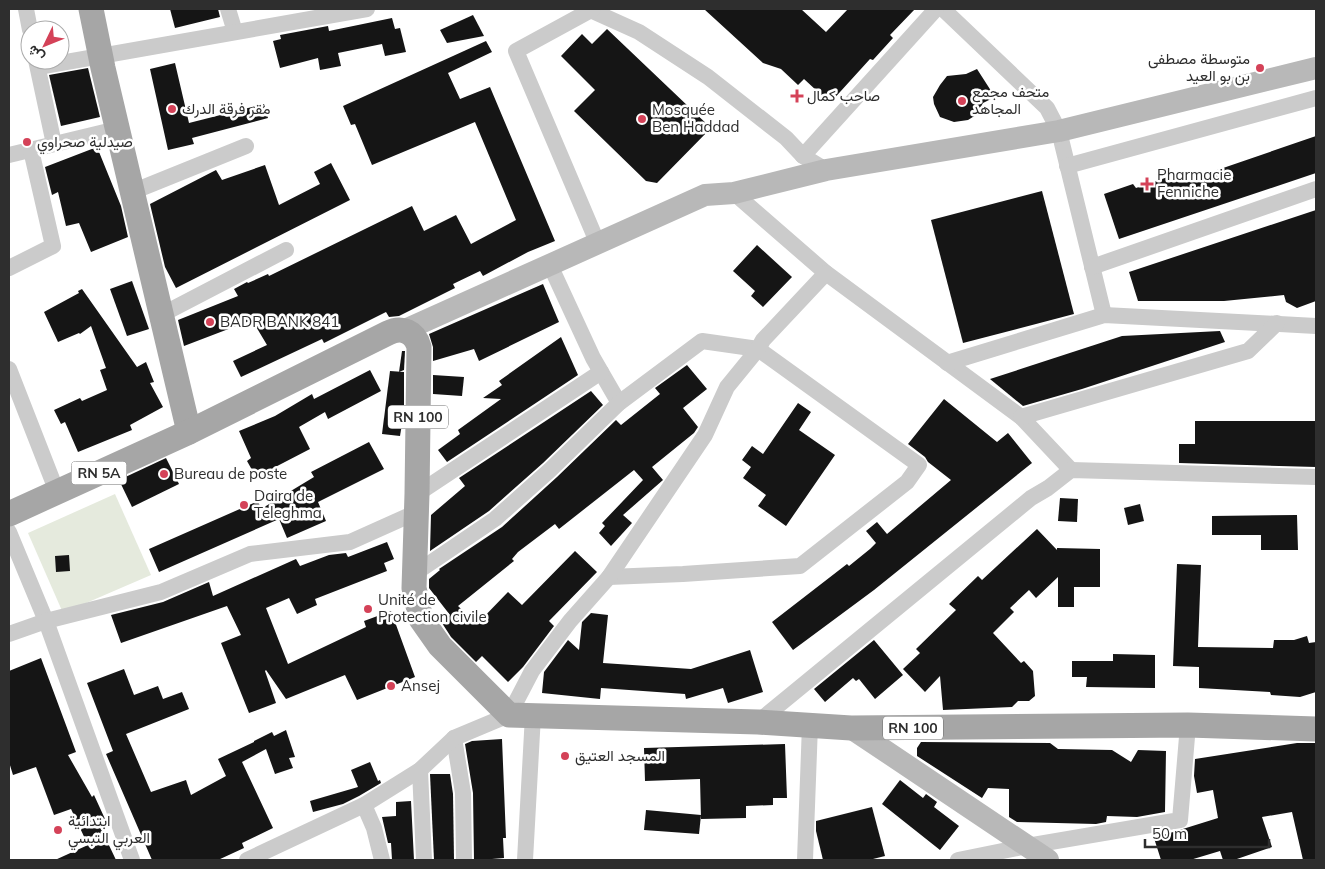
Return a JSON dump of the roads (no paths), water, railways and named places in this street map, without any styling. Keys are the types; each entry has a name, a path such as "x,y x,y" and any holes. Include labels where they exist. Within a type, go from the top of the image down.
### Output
{"main road":[{"path":"91,9 188,432 394,330 405,330"},
{"name":"RN 100","path":"405,330 414,336 419,347 414,588 421,619 440,646 521,715 758,722 851,728 1188,724 1316,729"},
{"name":"RN 5A","path":"9,514 188,432"}],"street":[{"path":"228,9 235,32"},
{"path":"70,60 367,9"},
{"path":"598,244 516,51 590,9 639,32 708,77 786,138 803,156 826,170"},
{"path":"803,156 936,9"},
{"path":"943,9 1047,108 1059,131 1104,315"},
{"path":"405,330 705,195 734,193 826,170 1059,131 1316,68"},
{"path":"38,70 54,144"},
{"path":"1067,166 1316,98"},
{"path":"9,155 118,129"},
{"path":"132,192 246,146"},
{"path":"9,268 53,246 30,150"},
{"path":"1092,266 1316,189"},
{"path":"734,193 826,273 1021,417 1071,470"},
{"path":"161,315 286,250"},
{"path":"550,265 601,372 619,402"},
{"path":"525,860 521,715 532,672 570,622 609,576 705,435 727,387 763,340 826,273"},
{"path":"947,363 1104,315 1316,326"},
{"path":"1021,417 1248,351 1276,323"},
{"path":"414,574 495,519 550,470 619,402 702,341 758,348 919,464 907,482 800,566 683,574 609,576"},
{"path":"9,370 57,492"},
{"path":"9,634 46,622 161,592 250,554 350,542 417,503 601,372"},
{"path":"758,722 1031,498 1048,488 1071,470 1316,477"},
{"path":"9,532 46,622 132,860"},
{"path":"247,860 364,805 420,770 454,738 521,715"},
{"path":"958,860 1026,846 1180,820 1188,724"},
{"path":"805,860 810,725"},
{"path":"851,728 1048,860"},
{"path":"454,738 463,793 464,860"},
{"path":"420,770 424,860"},
{"path":"364,805 374,828 382,860"}],"place":[{"name":"متوسطة مصطفى بن بو العيد","path":"1260,68"},
{"name":"صاحب كمال","path":"797,96"},
{"name":"متحف مجمع المجاهد","path":"962,101"},
{"name":"مقر فرقة الدرك","path":"172,109"},
{"name":"Mosquée Ben Haddad","path":"642,119"},
{"name":"صيدلية صحراوي","path":"27,142"},
{"name":"Pharmacie Fenniche","path":"1147,184"},
{"name":"BADR BANK 841","path":"210,322"},
{"name":"Bureau de poste","path":"164,474"},
{"name":"Daira de Teleghma","path":"244,505"},
{"name":"Unité de Protection civile","path":"368,609"},
{"name":"Ansej","path":"391,686"},
{"name":"المسجد العتيق","path":"565,756"},
{"name":"ابتدائية العربي التبسي","path":"58,830"}]}
